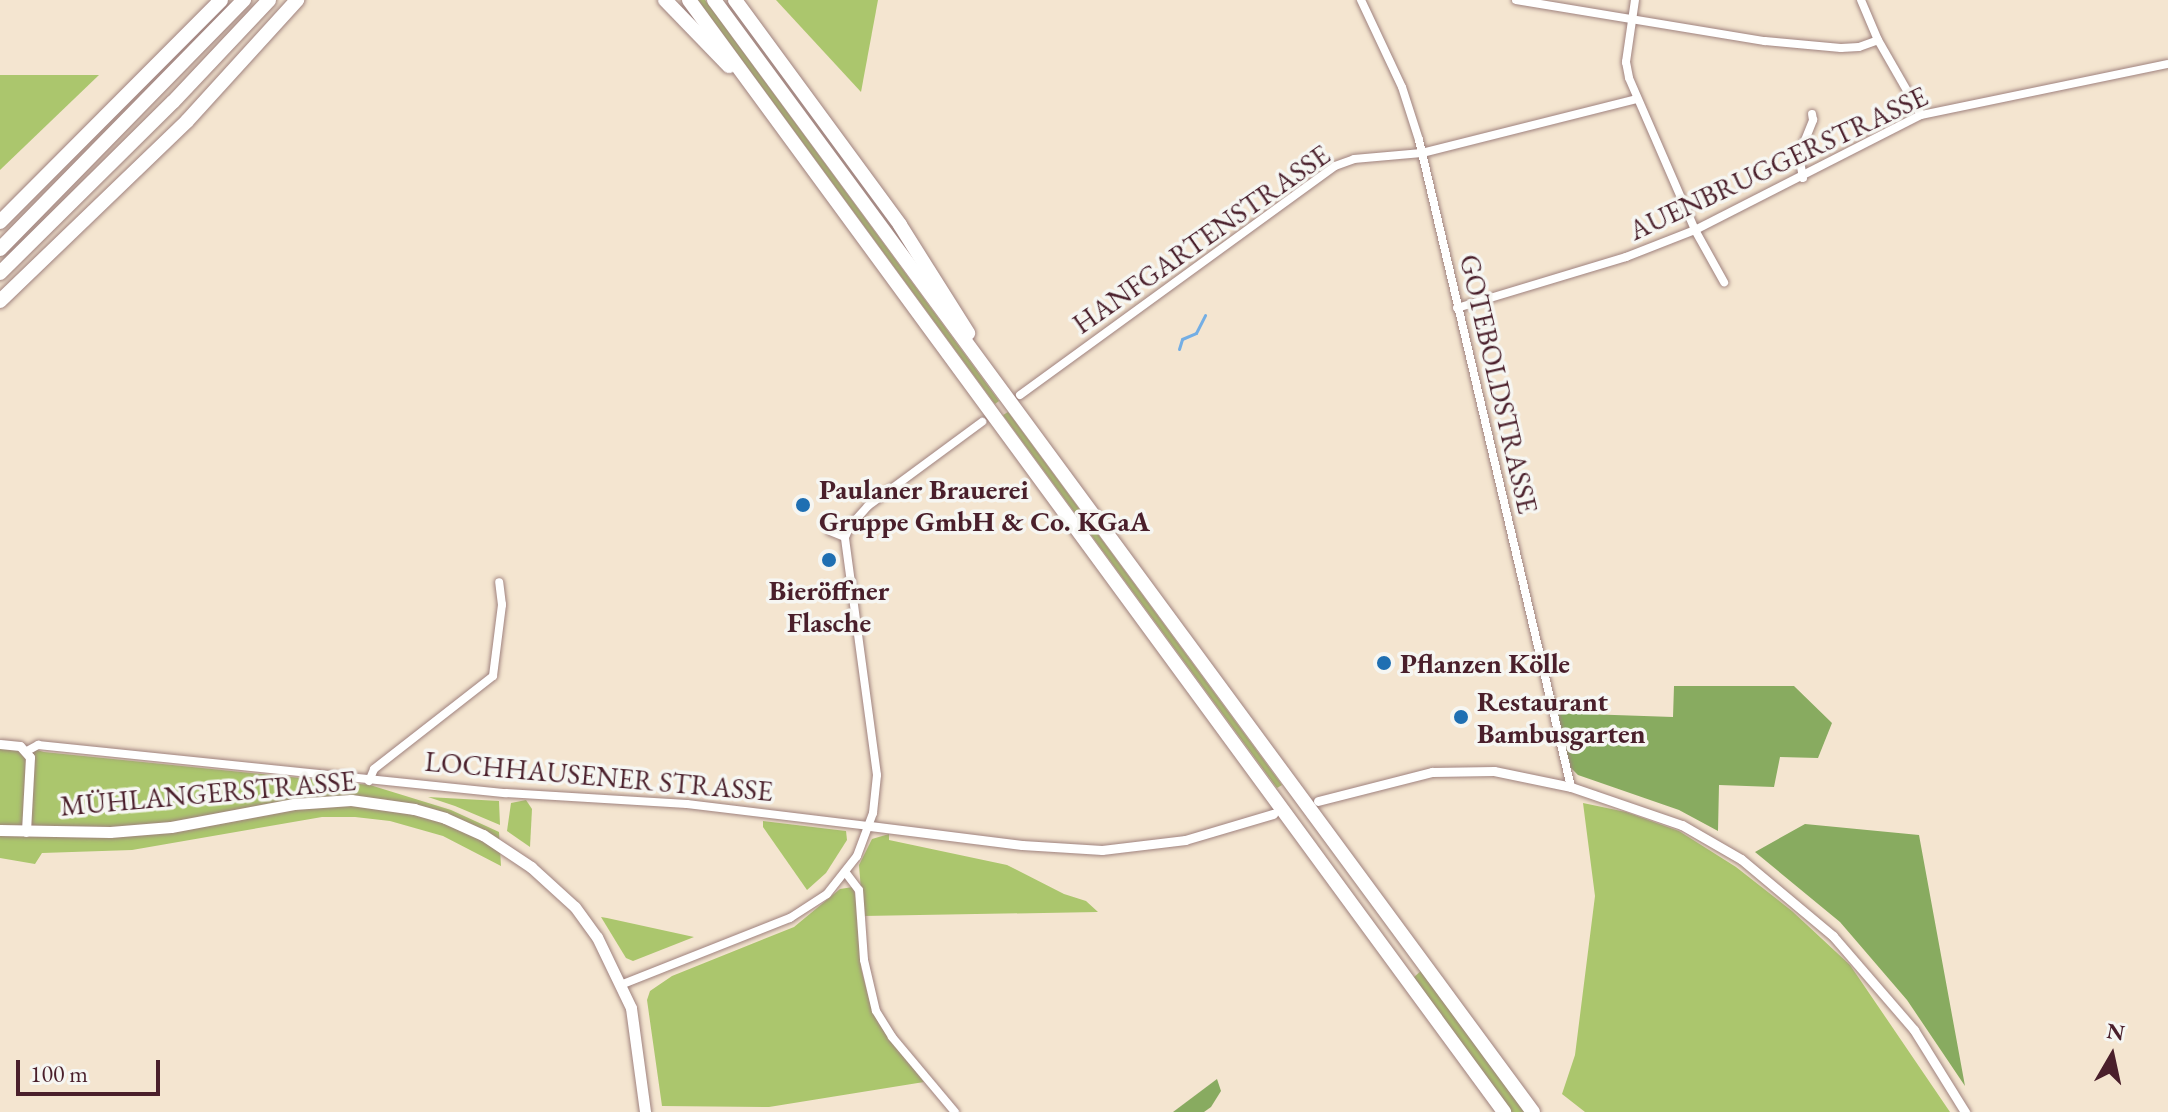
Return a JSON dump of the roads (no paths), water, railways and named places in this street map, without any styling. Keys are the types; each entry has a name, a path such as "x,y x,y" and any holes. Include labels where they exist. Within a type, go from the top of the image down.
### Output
{"highway":[{"path":"0,222 221,0"},
{"path":"0,249 244,0"},
{"path":"0,273 162,113 269,0"},
{"path":"0,301 187,121 297,0"},
{"path":"665,0 753,89"},
{"path":"689,0 1504,1112"},
{"path":"714,0 1533,1112"},
{"path":"738,2 907,235 972,339 975,356"}],"main road":[{"name":"MÜHLANGERSTRASSE","path":"26,832 110,832 171,827 322,801 366,802 414,809 483,835 531,867 575,907 597,937 623,984 638,1041 645,1112"},
{"path":"0,830 26,832"}],"street":[{"name":"GOTEBOLDSTRASSE","path":"1361,0 1402,87 1422,153 1571,787"},
{"path":"1516,0 1765,41 1841,48 1868,45 1878,40"},
{"path":"1635,0 1626,62 1637,99 1695,230 1724,282"},
{"path":"1861,0 1878,40 1921,115"},
{"name":"AUENBRUGGERSTRASSE","path":"1457,308 1626,257 1695,230 1803,178 1921,115 2168,64"},
{"name":"HANFGARTENSTRASSE","path":"1020,395 1335,166 1354,159 1422,153 1637,99"},
{"path":"1803,178 1799,155 1813,120 1812,114"},
{"path":"623,984 790,918 814,904 846,873 870,826 877,775 845,537 868,506 982,422"},
{"path":"830,531 845,537"},
{"path":"369,781 374,769 493,676 502,605 499,582"},
{"path":"0,744 27,751 30,760 26,832"},
{"name":"LOCHHAUSENER STRASSE","path":"27,751 38,745 369,781 687,804 1022,845 1102,850 1185,840 1273,814"},
{"path":"1318,801 1408,776 1456,770 1494,771 1571,787 1682,825 1741,859 1833,936 1871,976 1921,1040 1965,1112"},
{"path":"846,873 859,890 864,960 876,1011 887,1030 955,1112"}],"waterway":[{"path":"1179,349 1182,339 1196,333 1205,315"}],"place":[{"name":"Paulaner Brauerei Gruppe GmbH & Co. KGaA","path":"803,505"},
{"name":"Bieröffner Flasche","path":"829,560"},
{"name":"Pflanzen Kölle","path":"1384,663"},
{"name":"Restaurant Bambusgarten","path":"1461,717"}]}
